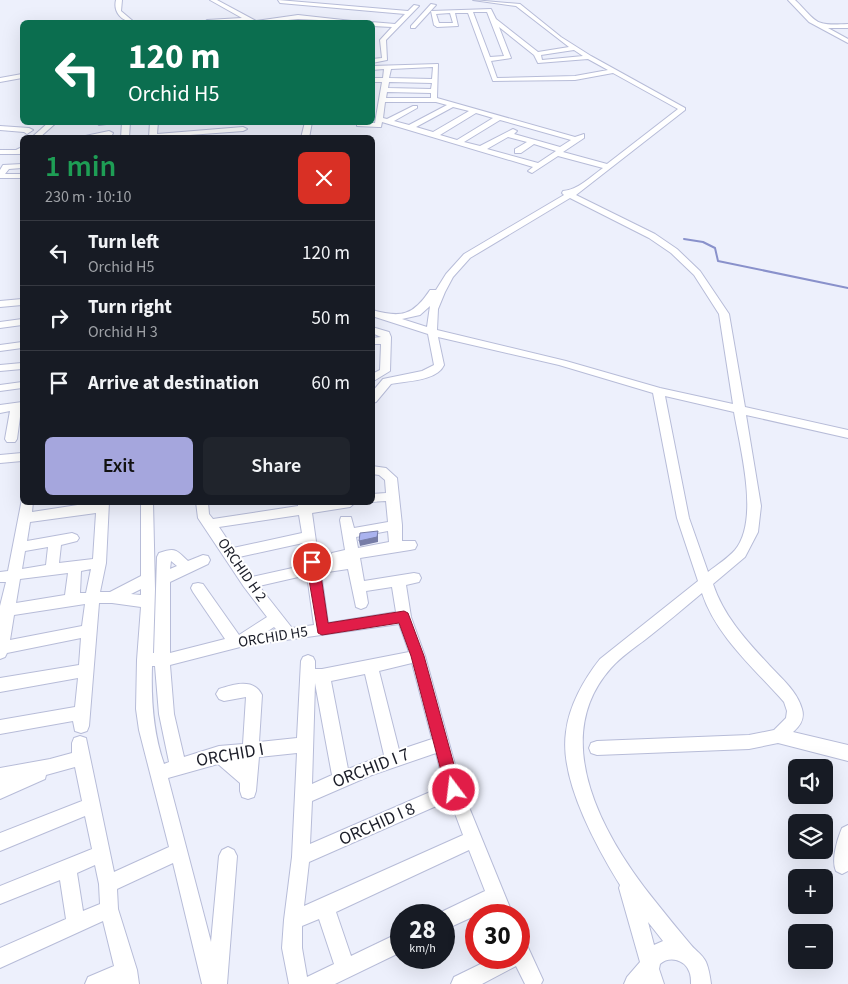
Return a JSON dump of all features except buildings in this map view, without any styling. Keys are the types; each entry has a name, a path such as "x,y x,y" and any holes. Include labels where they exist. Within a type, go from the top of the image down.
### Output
{"street":[{"path":"119,0 121,17 128,20"},
{"path":"213,0 248,19"},
{"path":"344,0 376,3 353,20"},
{"path":"465,0 517,5"},
{"path":"390,318 419,312 425,307 446,270 462,254 569,195 681,109 587,57 517,5 476,0"},
{"path":"791,0 798,4 800,10 822,27 848,41"},
{"path":"280,1 308,2 410,13"},
{"path":"351,8 358,1"},
{"path":"296,20 308,2"},
{"path":"375,61 385,59 380,40 416,6 408,6"},
{"path":"412,26 432,6 470,11 491,41 508,58 488,59"},
{"path":"283,8 402,19"},
{"path":"452,11 456,25 437,25 433,12 452,11 470,11 489,10 493,19 537,54 540,62 587,57"},
{"path":"254,20 251,16 255,15"},
{"path":"422,16 435,16"},
{"path":"239,20 248,19"},
{"path":"493,19 488,59 495,80 575,78 611,71"},
{"path":"375,24 396,26"},
{"path":"822,27 848,26"},
{"path":"381,32 389,33"},
{"path":"491,41 518,40"},
{"path":"537,54 574,48"},
{"path":"375,68 409,71 436,65 436,100"},
{"path":"382,111 388,69"},
{"path":"0,80 20,76"},
{"path":"375,80 435,81"},
{"path":"382,111 435,91"},
{"path":"375,100 382,111 410,128 538,166"},
{"path":"382,111 436,100 498,118 580,137 531,171"},
{"path":"410,128 452,105"},
{"path":"382,111 406,112 415,107"},
{"path":"382,111 406,112"},
{"path":"434,135 476,111"},
{"path":"458,142 498,118"},
{"path":"481,149 523,124"},
{"path":"38,135 50,125"},
{"path":"184,125 186,134"},
{"path":"214,125 215,131"},
{"path":"175,135 243,126"},
{"path":"0,128 29,130 27,132"},
{"path":"100,135 109,133"},
{"path":"507,134 533,142 558,153 606,166"},
{"path":"533,142 521,149 558,153"},
{"path":"0,152 20,150"},
{"path":"20,166 6,167 1,175 4,177 20,176"},
{"path":"375,396 387,381 431,373 437,369 439,365 432,332 432,316 443,288 453,271 466,256 569,195 606,166"},
{"path":"569,195 652,236 674,251 697,273 724,314 754,506 751,532 740,553 605,664 584,696 573,738 582,791 624,874 651,913 693,959 700,970 702,983"},
{"path":"0,304 20,302"},
{"path":"419,312 432,316"},
{"path":"375,314 432,332 562,363 658,391 848,434"},
{"path":"0,325 20,322"},
{"path":"375,331 386,335 385,371 375,378"},
{"path":"375,342 385,346"},
{"path":"0,348 20,345"},
{"path":"375,351 385,346"},
{"path":"0,368 20,366"},
{"path":"0,388 20,385"},
{"path":"658,391 683,518 710,600 757,664 790,698 796,710 794,721 778,736"},
{"path":"0,409 19,407 16,432"},
{"path":"0,459 20,457"},
{"path":"249,583 313,565 353,559 403,546 396,525 391,478 382,471 375,470"},
{"path":"375,499 393,496"},
{"path":"26,505 19,548 7,576 0,649 89,632"},
{"path":"24,518 103,505 99,563 92,599 81,735 91,805 108,884 109,909 128,977 94,984"},
{"path":"147,505 151,580 162,660 166,720 178,766"},
{"name":"ORCHID H 2","path":"202,505 203,515 249,583 289,635"},
{"path":"210,524 305,506 322,629"},
{"path":"361,603 347,527 396,525"},
{"path":"230,554 308,537"},
{"path":"19,548 72,538"},
{"path":"52,569 55,541"},
{"path":"203,560 186,567 172,554 167,555 151,580 145,601 143,710 150,752 159,774 171,856 212,984"},
{"path":"7,576 99,563"},
{"path":"72,600 75,566"},
{"path":"358,587 406,579 404,617 418,656 454,790 499,904"},
{"path":"4,611 72,600 115,596 151,580"},
{"path":"198,588 240,641 276,618"},
{"path":"115,596 145,601"},
{"name":"ORCHID H5","path":"144,660 162,660 240,641 404,617"},
{"path":"313,671 370,665 418,656"},
{"path":"370,665 393,758"},
{"path":"0,685 86,670"},
{"path":"299,984 292,948 293,920 301,857 304,745 313,671"},
{"path":"313,671 341,778"},
{"path":"219,754 248,785 253,692 250,690 224,694"},
{"path":"0,727 81,735"},
{"path":"0,791 50,768 81,735"},
{"path":"597,748 749,742 778,736 848,753"},
{"name":"ORCHID I 7","path":"303,796 341,778 393,758 441,744"},
{"name":"ORCHID I","path":"159,774 178,766 219,754 251,749 304,745"},
{"path":"0,776 50,768"},
{"name":"ORCHID I 8","path":"301,857 454,790"},
{"path":"0,842 91,805"},
{"path":"842,865 848,834"},
{"path":"293,920 325,908 474,839"},
{"path":"0,893 101,854"},
{"path":"108,884 171,856"},
{"path":"217,984 228,856"},
{"path":"67,868 76,925"},
{"path":"624,874 653,975"},
{"path":"455,916 496,896"},
{"path":"325,908 345,968"},
{"path":"0,958 109,909"},
{"path":"314,984 390,947"},
{"path":"653,975 655,955 663,949 673,948 684,951"},
{"path":"461,984 490,969"},
{"path":"527,969 533,980"},
{"path":"634,984 653,975"}],"waterway":[{"path":"684,239 703,242 715,248 718,261 848,288"}],"route":[{"path":"312,562 322,629 404,617 418,656 454,790"}]}
